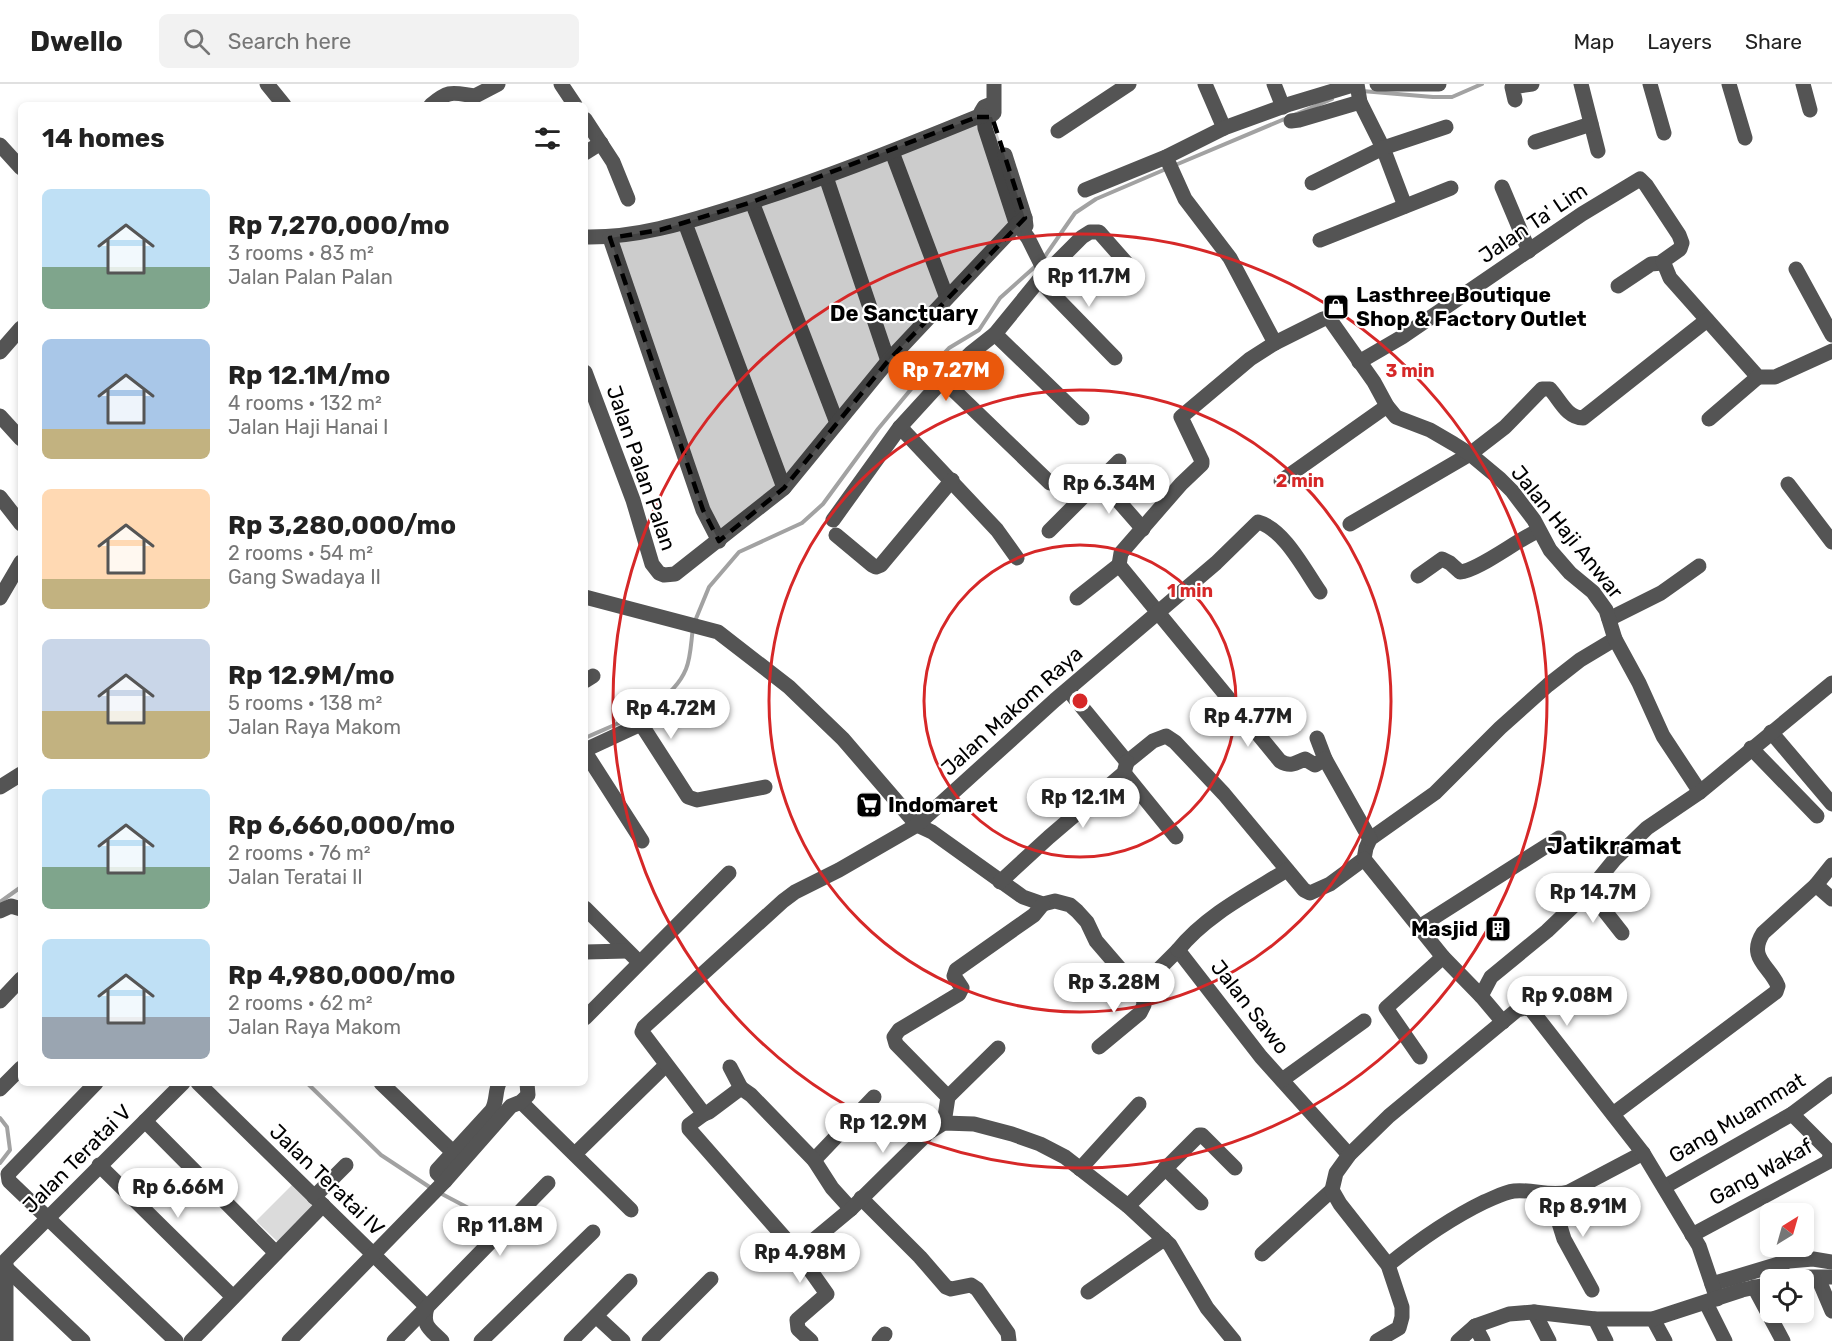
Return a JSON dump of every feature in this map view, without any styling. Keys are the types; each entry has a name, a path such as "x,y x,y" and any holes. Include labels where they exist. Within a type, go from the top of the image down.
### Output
{"street":[{"path":"267,84 282,102"},
{"path":"435,102 448,93 466,99 498,84"},
{"path":"561,84 573,102"},
{"path":"992,84 985,113 985,128 1037,261 1115,358"},
{"path":"1058,131 1129,84"},
{"path":"1205,84 1224,128"},
{"path":"1274,84 1283,107"},
{"path":"1377,84 1438,84"},
{"path":"1515,100 1512,87 1532,84"},
{"path":"1581,84 1599,151"},
{"path":"1650,84 1664,133"},
{"path":"1729,84 1745,138"},
{"path":"1803,84 1810,110"},
{"path":"1085,190 1169,164 1224,128 1283,107 1358,91"},
{"path":"1291,121 1299,120 1358,91"},
{"path":"1358,91 1406,206"},
{"path":"588,237 610,238 660,230 685,223 826,177 985,113"},
{"path":"588,124 613,162 627,199"},
{"path":"1535,142 1591,124"},
{"path":"1312,183 1383,148 1446,128"},
{"path":"588,151 601,143"},
{"path":"0,145 18,165"},
{"path":"892,152 947,298"},
{"path":"1077,598 1119,565 1121,553 1181,484 1202,464 1181,417 1250,359 1275,343 1230,258 1185,199 1169,164"},
{"path":"826,177 888,361"},
{"name":"Jalan Ta' Lim","path":"1359,362 1402,337 1635,180 1641,179 1679,234 1683,245 1662,262"},
{"path":"1502,187 1529,250"},
{"path":"1320,240 1451,188"},
{"path":"752,202 837,423"},
{"name":"Jalan Palan Palan","path":"588,380 633,500 650,558 655,569 664,575 675,574 784,488 888,361 1021,221"},
{"path":"685,223 784,488"},
{"path":"952,480 881,565 872,565 835,527 900,427 970,353 995,334 1037,261 1094,231 1101,233 1129,266"},
{"path":"610,238 703,510 719,541"},
{"path":"1618,286 1651,264 1662,262 1670,278 1758,377"},
{"path":"1796,269 1832,335"},
{"name":"Jalan Haji Anwar","path":"1275,343 1327,318 1374,382 1396,417 1430,430 1470,454 1512,491 1534,520 1550,550 1570,573 1593,592 1605,610 1615,639 1639,683 1663,736 1700,792"},
{"path":"1350,524 1470,454 1505,427 1537,393 1547,388 1558,397 1569,413 1576,418 1583,418 1707,320"},
{"path":"0,352 18,331"},
{"path":"995,334 1082,418"},
{"path":"1709,419 1758,377 1775,377 1832,351"},
{"path":"943,380 1050,483"},
{"path":"1281,481 1387,406"},
{"path":"0,416 18,436"},
{"path":"900,427 997,530 1017,558"},
{"path":"1048,531 1119,461"},
{"path":"1100,480 1143,529"},
{"path":"1788,484 1832,542"},
{"path":"0,497 18,520"},
{"name":"Jalan Makom Raya","path":"666,1065 642,1032 644,1027 789,897 916,825 1157,612 1216,563 1258,522 1269,525 1281,535 1320,592"},
{"path":"1418,576 1442,559 1460,572 1472,569 1538,531"},
{"path":"1119,565 1280,761 1293,765 1305,759 1315,765 1325,759"},
{"path":"1609,620 1661,593 1699,566"},
{"path":"0,598 18,567"},
{"path":"588,598 718,632 789,687 843,740 916,825 932,832 1023,897 1043,904 1055,901 1070,905 1077,911 1087,922 1096,941 1115,963 1142,986 1144,1005 1140,1013 1099,1047"},
{"path":"1000,882 1154,741 1166,736 1175,742 1224,794 1304,890 1310,893 1330,884 1364,859 1370,839 1435,793 1500,728 1548,686 1580,660 1615,639"},
{"path":"1481,996 1491,977 1547,931 1589,891 1615,859 1647,828 1700,792 1832,683"},
{"path":"1068,690 1176,837"},
{"path":"588,750 641,724 692,800 765,787"},
{"path":"1771,732 1832,804"},
{"path":"1317,738 1325,759 1370,839"},
{"path":"1752,748 1817,816"},
{"path":"588,756 642,841"},
{"path":"588,780 599,773"},
{"path":"0,787 18,776"},
{"path":"1419,927 1559,838"},
{"path":"1364,859 1443,957 1503,1022"},
{"path":"1613,1114 1776,992 1778,987 1757,952 1757,943 1763,933 1816,885 1832,866"},
{"path":"1142,986 1192,933 1287,870"},
{"path":"588,1014 633,956 729,873"},
{"path":"1816,885 1832,899"},
{"path":"1589,891 1622,933"},
{"path":"948,1096 896,1044 894,1037 898,1030 959,994 962,988 954,976 956,970 1034,915 1043,904"},
{"path":"0,911 10,906 18,908"},
{"path":"588,911 633,956"},
{"name":"Jalan Sawo","path":"1178,950 1261,1057 1348,1155"},
{"path":"588,952 633,956"},
{"path":"1420,1057 1386,1008 1443,957"},
{"path":"0,1001 18,982"},
{"path":"1262,1254 1332,1190 1336,1173 1348,1155 1389,1116 1517,1010 1529,1007 1643,1153 1664,1186 1699,1246 1712,1284 1712,1301 1725,1341"},
{"path":"1282,1080 1364,1021"},
{"path":"944,1123 948,1096 998,1048"},
{"path":"575,1154 666,1065 704,1114"},
{"path":"730,1067 741,1088 751,1095 814,1160 832,1188 856,1203 920,1257 946,1287 951,1289 971,1286 977,1289 1008,1333 1009,1341"},
{"path":"0,1089 18,1071"},
{"name":"Gang Muammat","path":"1664,1186 1792,1114 1832,1084"},
{"path":"93,1086 8,1174 9,1180 176,1341"},
{"name":"Jalan Teratai V","path":"5,1267 6,1260 180,1086"},
{"name":"Jalan Teratai IV","path":"201,1086 427,1307"},
{"path":"384,1086 458,1156"},
{"path":"458,1156 492,1110 496,1102 498,1086"},
{"path":"289,1341 439,1187 437,1170 458,1156 501,1119 511,1106 521,1102 528,1095 527,1086"},
{"path":"741,1088 689,1125 689,1129 798,1253 827,1294 800,1315 797,1320 798,1329 811,1341"},
{"path":"814,1160 874,1097"},
{"path":"521,1102 631,1210"},
{"path":"1080,1169 1139,1104"},
{"path":"501,1119 516,1112 534,1115"},
{"name":"Gang Wakaf","path":"1692,1235 1828,1162 1831,1153 1792,1114"},
{"path":"145,1120 276,1253"},
{"path":"798,1253 856,1203 928,1133 944,1123 974,1124 1040,1144 1065,1157 1128,1206 1170,1245 1227,1338"},
{"path":"1128,1206 1199,1135 1202,1135 1235,1168"},
{"path":"1388,1265 1425,1236 1499,1195 1515,1191 1550,1194 1569,1192 1643,1153"},
{"path":"99,1165 234,1297"},
{"path":"191,1341 276,1253 346,1165"},
{"path":"1165,1168 1201,1203"},
{"path":"394,1341 548,1183"},
{"path":"1332,1190 1340,1204 1388,1265 1402,1307 1399,1328 1377,1341"},
{"path":"1550,1194 1564,1239 1592,1290"},
{"path":"481,1341 593,1232"},
{"path":"1088,1292 1164,1239"},
{"path":"1712,1284 1771,1264 1813,1259 1832,1262"},
{"path":"1771,1264 1797,1269"},
{"path":"5,1267 6,1341"},
{"path":"5,1267 82,1341"},
{"path":"649,1341 711,1279"},
{"path":"571,1341 630,1281"},
{"path":"1814,1283 1832,1311"},
{"path":"1458,1341 1475,1326 1509,1314 1534,1312 1595,1319 1653,1319 1760,1286"},
{"path":"1754,1287 1783,1341"},
{"path":"427,1307 424,1318 426,1325 442,1341"},
{"path":"1534,1312 1549,1341"},
{"path":"596,1316 622,1341"},
{"path":"1595,1319 1606,1341"},
{"path":"1653,1319 1665,1341"},
{"path":"1475,1326 1483,1341"}],"highlighted area":[{"path":"977,117 992,117 1025,218 888,361 784,488 719,541 703,510 610,238 660,230 752,202"}],"shaded area":[{"path":"295,1182 317,1204 279,1243 256,1221"}],"waterway":[{"path":"1362,91 1452,97 1482,84"},
{"path":"1173,166 1332,99"},
{"path":"1043,259 1075,213 1096,199 1166,169"},
{"path":"695,621 709,587 739,552 802,523 823,504 878,429 917,382 949,348 979,330 1000,298 1038,264"},
{"path":"588,737 643,711 669,693 679,682 686,669 693,628"},
{"path":"0,902 18,889"},
{"path":"310,1086 381,1155 431,1188"},
{"path":"0,1118 7,1127 10,1150 0,1163"},
{"path":"440,1193 495,1222"}],"place":[{"name":"Lasthree Boutique Shop & Factory Outlet","path":"1336,307"},
{"name":"Indomaret","path":"869,805"},
{"name":"Masjid","path":"1498,929"}],"district":[{"name":"De Sanctuary","path":"904,313"},
{"name":"Jatikramat","path":"1614,846"}]}
